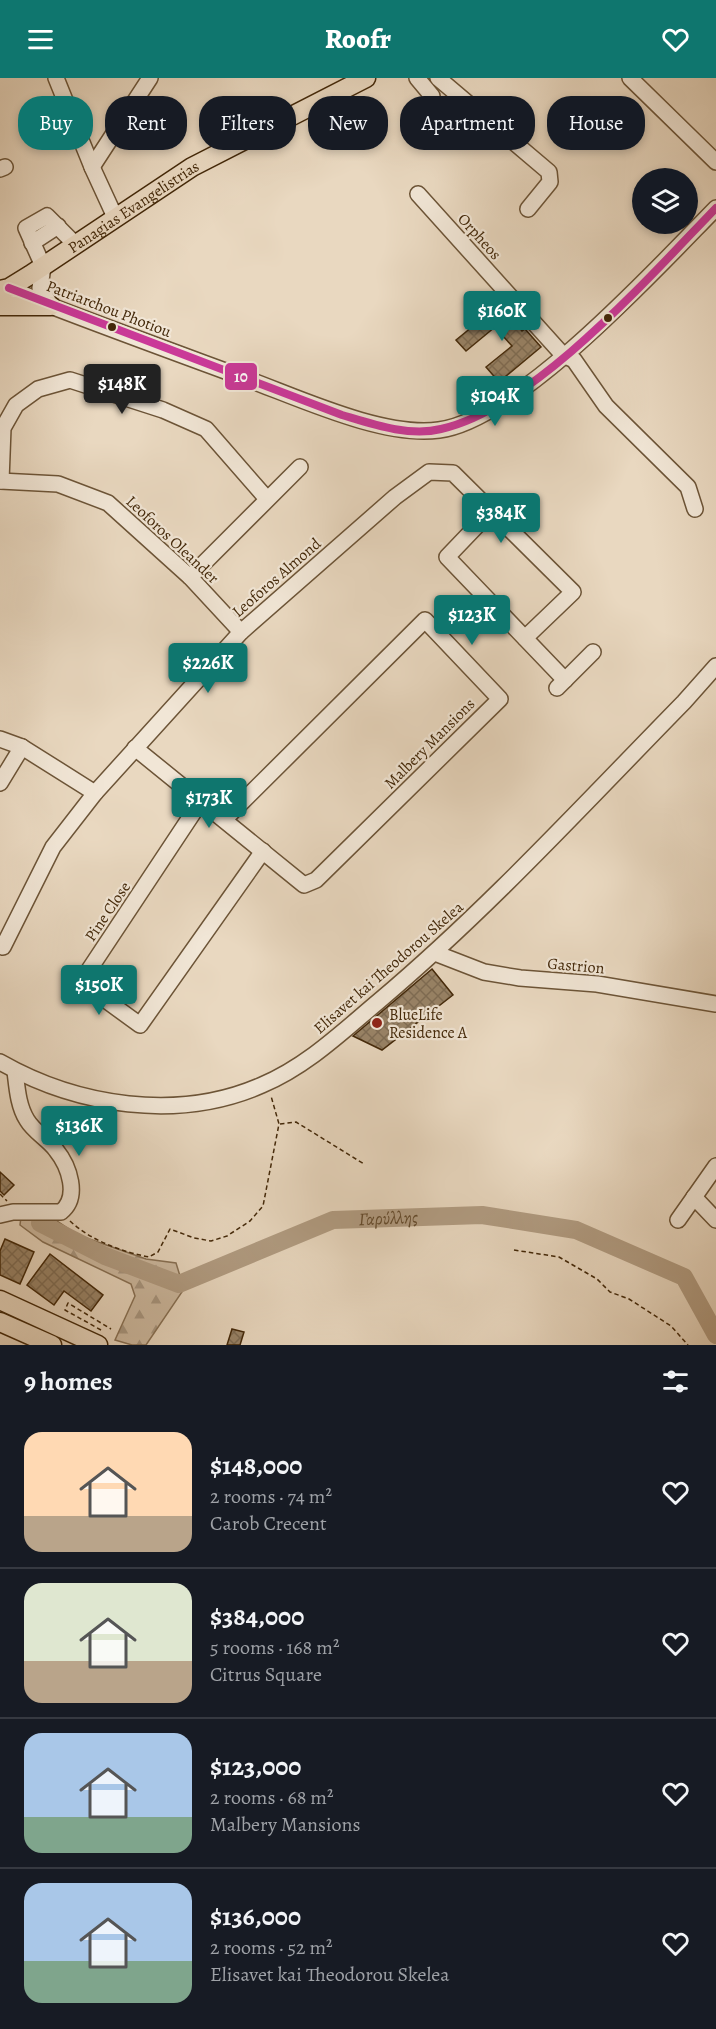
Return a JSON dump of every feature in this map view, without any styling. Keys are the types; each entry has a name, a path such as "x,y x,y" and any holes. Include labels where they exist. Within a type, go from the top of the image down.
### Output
{"main road":[{"name":"Panagias Evangelistrias","path":"3,292 192,167 366,78"},
{"path":"0,306 51,306"},
{"path":"0,1300 98,1345"},
{"path":"0,1322 52,1345"}],"street":[{"path":"56,78 92,167 116,217"},
{"path":"92,167 150,78"},
{"path":"417,78 432,96"},
{"path":"438,78 549,172 550,182 528,209"},
{"path":"630,78 716,162"},
{"name":"Orpheos","path":"418,194 563,356 574,360 606,406 688,487 695,509"},
{"name":"Patriarchou Photiou","path":"3,292 51,306 341,414 397,429 438,431 473,420 504,402 563,356 615,310 716,208"},
{"path":"51,306 40,288 43,266 32,243 58,226 75,244"},
{"path":"0,481 3,428 16,405 38,389 70,381 163,410 206,429 267,499"},
{"path":"189,577 300,467"},
{"name":"Leoforos Almond","path":"3,947 53,847 95,793 241,632 395,497 429,472 453,473 491,511"},
{"name":"Leoforos Oleander","path":"0,481 58,484 108,502 189,577 241,632"},
{"path":"525,638 573,592 491,511 447,557 525,638 561,684 593,652"},
{"name":"Malbery Mansions","path":"135,748 304,885 316,880 500,699 425,620 224,820"},
{"name":"Elisavet kai Theodorou Skelea","path":"0,1062 15,1071 66,1092 128,1104 166,1104 221,1098 266,1083 304,1062 435,953 667,719 716,666"},
{"path":"0,739 22,747 95,793"},
{"path":"0,783 22,747"},
{"name":"Pine Close","path":"201,801 81,982 140,1025 263,851"},
{"name":"Gastrion","path":"435,953 484,972 520,978 597,984 716,1004"},
{"path":"0,1215 61,1212 71,1199 69,1179 57,1150 32,1126 23,1112 15,1071"},
{"path":"678,1220 716,1166"},
{"path":"694,1197 716,1220"}],"path":[{"path":"61,1212 83,1233 149,1257 159,1252 170,1229 194,1239 211,1241 226,1236 249,1221 263,1206 279,1124 266,1083"},
{"path":"279,1124 296,1122 364,1164"},
{"path":"514,1250 559,1257 597,1279 610,1292 629,1299 670,1326 688,1345"},
{"path":"92,1325 64,1310 68,1303 111,1329"}],"green space":[{"path":"21,1217 51,1217 78,1235 146,1259 176,1263 184,1289 146,1345 132,1345 115,1340 135,1296 131,1284 43,1242 20,1225"}],"building":[{"path":"500,304 522,331 525,329 541,347 499,382 486,367 512,346 495,327 466,351 456,340"},
{"path":"432,969 453,995 382,1050 353,1036"},
{"path":"0,1172 14,1185 4,1195 0,1191"},
{"path":"5,1239 34,1252 20,1284 0,1275 0,1251"},
{"path":"50,1254 103,1295 91,1311 64,1291 54,1305 27,1285"},
{"path":"232,1329 244,1332 240,1345 227,1345"}],"waterway":[{"name":"Γαρύλλης","path":"40,1223 105,1256 179,1284 333,1220 482,1215 576,1230 684,1277 716,1335"}],"transit line":[{"name":"10","path":"9,288 342,415 391,428 429,431 477,417 514,396 551,368 624,303 716,208"}],"place":[{"name":"BlueLife Residence A","path":"377,1023"}]}
